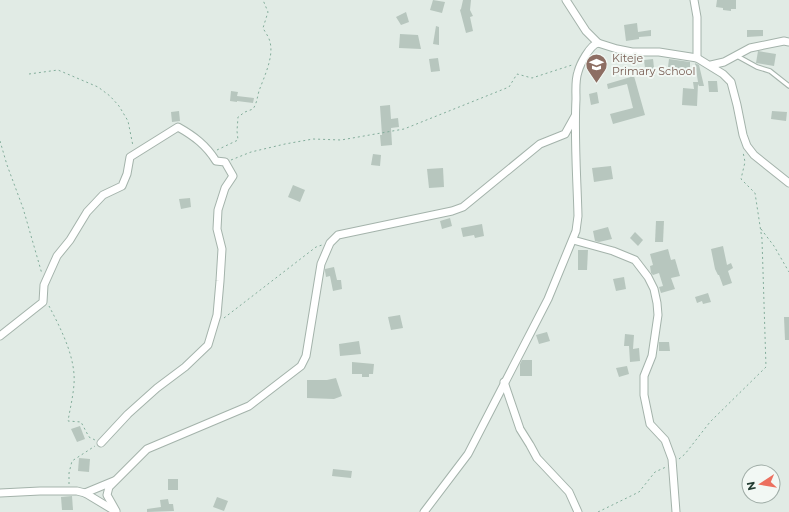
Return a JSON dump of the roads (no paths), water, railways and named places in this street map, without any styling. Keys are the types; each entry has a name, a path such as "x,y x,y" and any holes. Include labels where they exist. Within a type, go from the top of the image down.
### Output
{"street":[{"path":"566,0 586,31 598,43 632,52 659,52 697,58 723,74 731,82 746,142 754,155 789,183"},
{"path":"694,0 697,17 697,58"},
{"path":"710,65 724,62 750,48 784,41 789,42"},
{"path":"424,512 468,454 548,299 573,240 578,216 575,116 577,73 581,63 592,47 598,43"},
{"path":"116,512 107,495 109,487 147,449 249,406 301,366 306,356 321,264 330,243 338,235 452,211 463,207 540,144 565,134 575,116"},
{"path":"0,336 43,302 44,285 57,256 70,240 87,212 103,195 122,186 127,174 130,157 178,127 194,136 210,152 216,161 225,162 233,176 225,188 218,210 217,229 222,249 217,314 208,345 185,367 157,388 128,414 101,443"},
{"path":"573,240 613,251 635,260 648,276 654,289 658,315 652,356 644,376 644,395 650,424 665,440 672,459 676,512"},
{"path":"504,382 520,429 537,458 569,492 578,512"},
{"path":"85,493 116,480"},
{"path":"0,493 77,491 85,493 116,512"}],"lane":[{"path":"736,56 757,67 770,71 789,86"}],"place":[{"name":"Kiteje Primary School","path":"596,84"}]}
